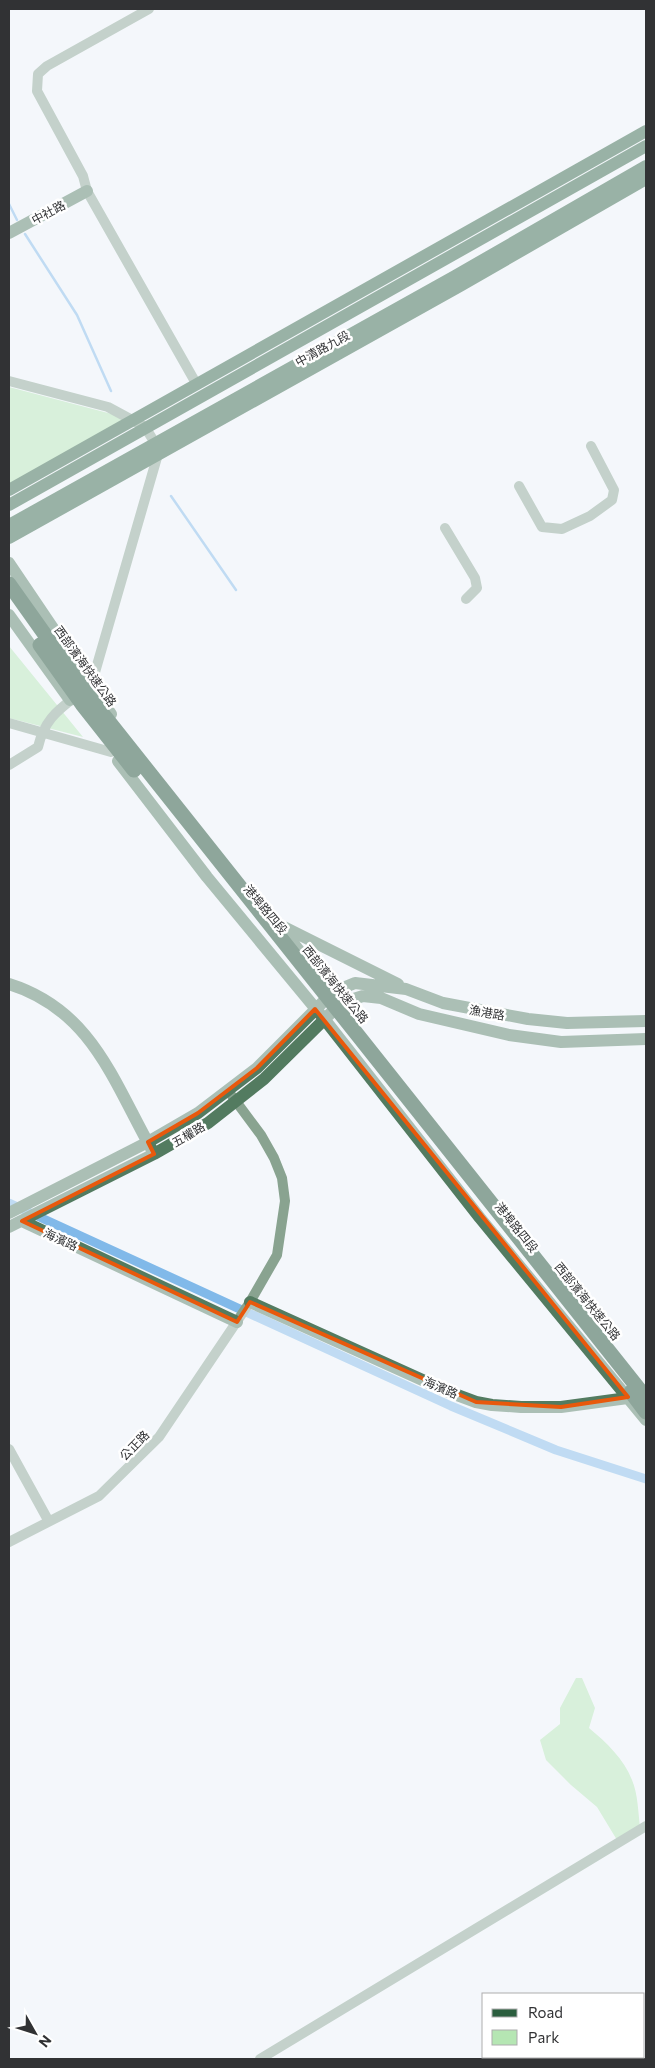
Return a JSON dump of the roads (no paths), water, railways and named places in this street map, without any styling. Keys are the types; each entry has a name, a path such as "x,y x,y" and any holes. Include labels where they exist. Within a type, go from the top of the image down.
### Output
{"highway":[{"name":"西部濱海快速公路","path":"9,584 108,721 646,1397"},
{"name":"西部濱海快速公路","path":"9,601 82,704 646,1412"}],"main road":[{"path":"9,490 646,132"},
{"name":"中清路九段","path":"9,504 646,146"},
{"name":"中清路九段","path":"9,538 157,449 646,166"},
{"name":"中清路九段","path":"9,525 157,449 460,286 646,179"}],"street":[{"path":"149,9 47,66 38,74 37,91 83,176 87,191 197,385"},
{"name":"中社路","path":"9,233 87,191"},
{"path":"9,381 108,407 145,427 157,449 91,686 50,718 42,732 38,747 9,765"},
{"path":"519,486 542,527 562,529 590,516 612,500 614,490 591,446"},
{"path":"445,528 475,578 477,588 466,599"},
{"name":"港埠路四段","path":"9,563 91,686 196,824 280,925 466,1164 646,1388"},
{"name":"港埠路四段","path":"9,615 71,701 207,877 325,1020 480,1218 646,1420"},
{"path":"9,723 111,752"},
{"path":"280,925 406,989"},
{"name":"漁港路","path":"333,992 355,983 406,989 443,1003 528,1019 567,1022 646,1021"},
{"path":"9,984 37,995 54,1005 79,1026 103,1058 154,1154"},
{"name":"五權路","path":"9,1213 148,1142 198,1113 258,1068 333,992"},
{"name":"漁港路","path":"341,1003 363,996 381,998 419,1014 510,1035 561,1042 646,1039"},
{"name":"五權路","path":"9,1227 154,1154 208,1122 264,1079 341,1003"},
{"path":"228,1091 262,1135 274,1158 282,1178 285,1201 277,1255 250,1302"},
{"name":"海濱路","path":"22,1221 236,1322"},
{"name":"海濱路","path":"250,1302 449,1392 476,1402 492,1405 561,1408 628,1397 646,1397"},
{"name":"公正路","path":"9,1542 48,1520 99,1496 159,1438 250,1302"},
{"path":"9,1449 48,1520"},
{"path":"260,2059 646,1826"}],"waterway":[{"path":"9,204 17,220"},
{"path":"25,234 77,315 111,391"},
{"path":"171,496 236,590"},
{"path":"9,1203 451,1406 556,1450 646,1479"}]}
